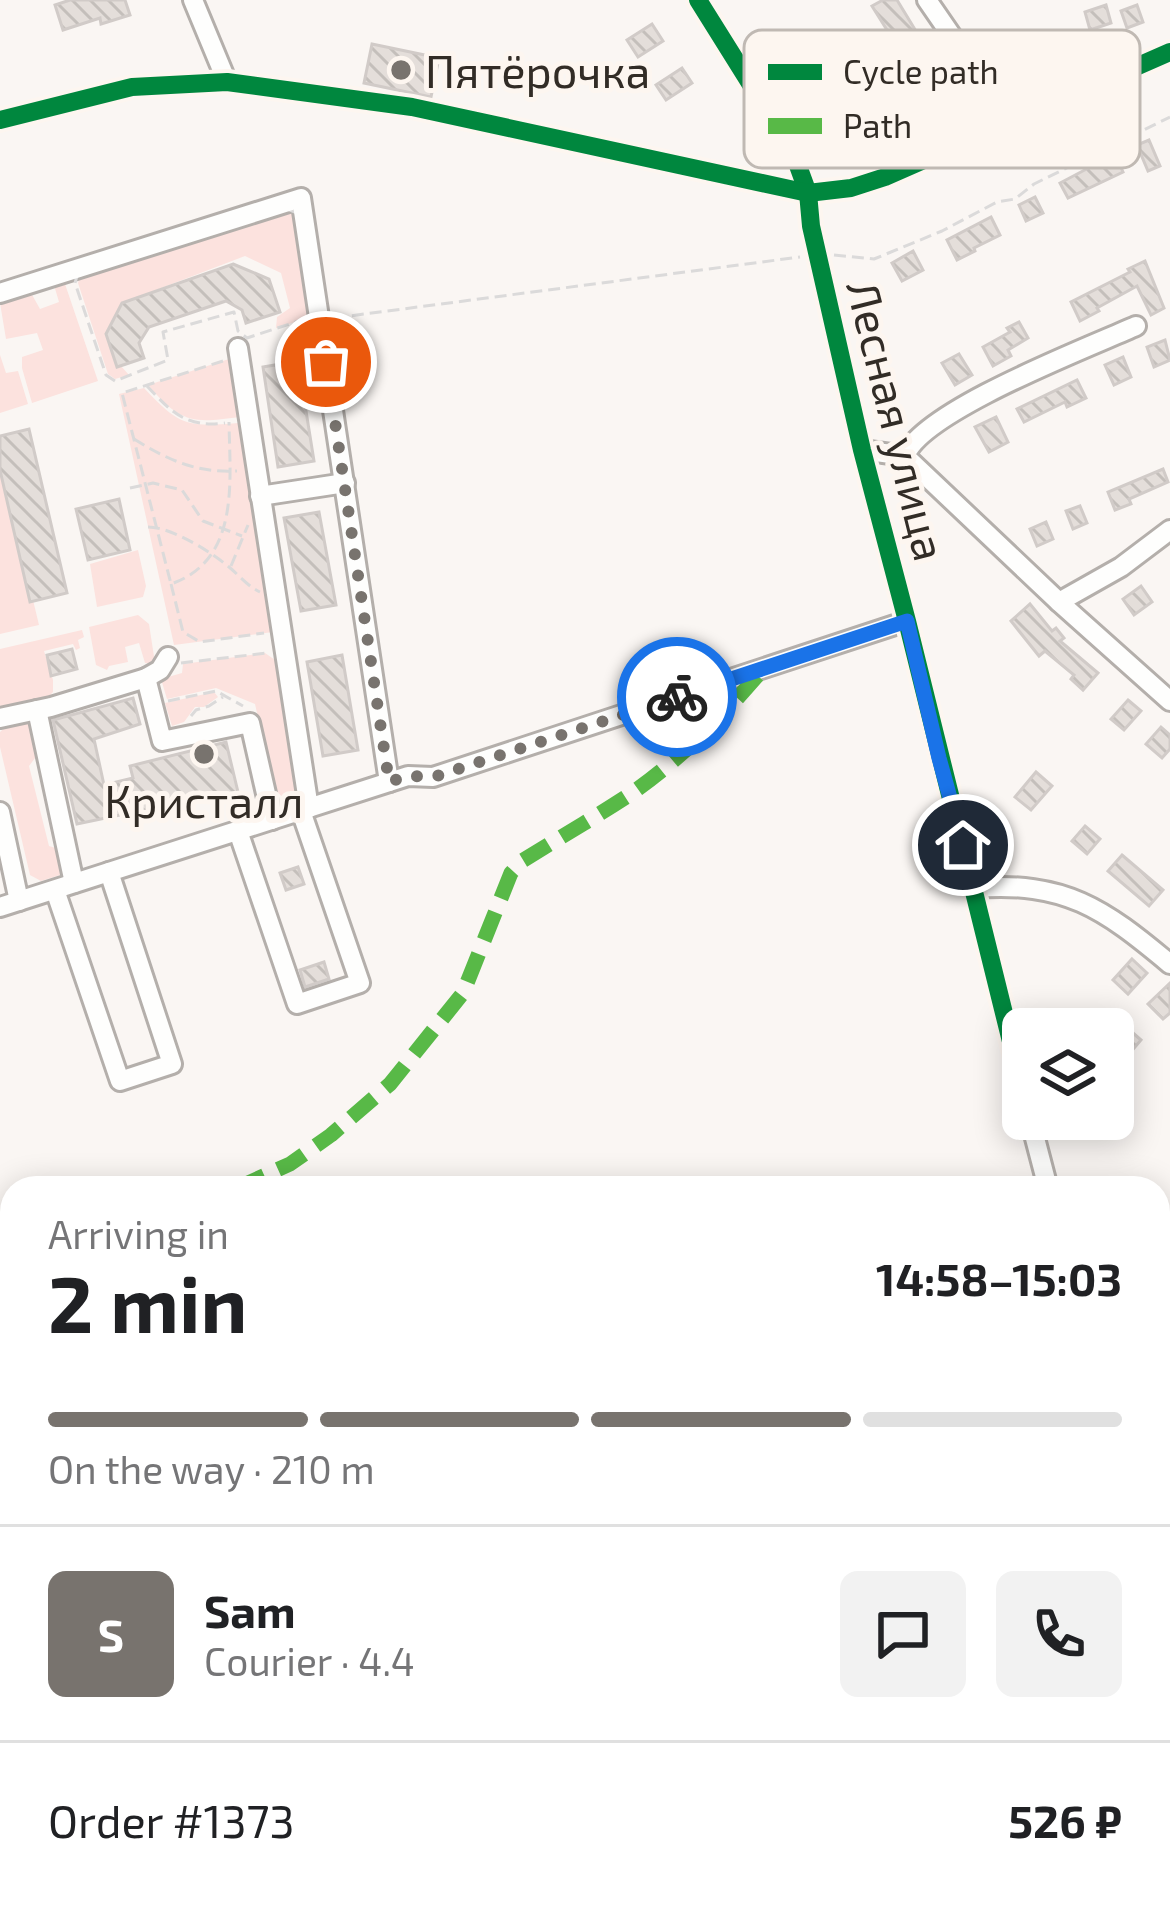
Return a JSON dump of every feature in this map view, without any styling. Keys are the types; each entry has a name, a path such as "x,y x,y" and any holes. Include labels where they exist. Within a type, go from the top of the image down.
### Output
{"street":[{"path":"193,0 227,82"},
{"name":"Лесная улица","path":"698,0 744,74"},
{"path":"927,0 948,30"},
{"path":"1140,65 1170,52"},
{"path":"0,120 132,87 227,82 412,107 808,193 851,188 906,168"},
{"name":"Лесная улица","path":"799,168 862,450 1003,1008"},
{"path":"0,293 301,198 389,782"},
{"path":"905,456 922,431 963,405 1136,326"},
{"path":"233,354 260,496 305,810 360,983 297,1004 238,831"},
{"path":"862,450 905,456 1170,701"},
{"path":"260,496 345,484"},
{"path":"1059,602 1121,567 1170,530"},
{"path":"0,812 10,904 408,776 434,777 907,621"},
{"path":"0,718 146,678 160,670 168,657"},
{"path":"146,678 162,741 250,723 272,820"},
{"path":"38,710 74,883"},
{"path":"55,890 120,1082 172,1064 109,872"},
{"path":"974,888 1058,891 1121,922 1170,964"},
{"path":"1035,1140 1045,1176"}],"path":[{"path":"1140,132 1170,117"},
{"path":"320,322 818,255 874,259 997,202 1015,199 1066,168"},
{"path":"285,208 297,213 314,316 247,338 238,331 234,312 163,332 168,360 133,376 115,382 106,375 75,283 77,276 285,208"},
{"path":"233,354 122,393 183,632 200,641 264,633 271,620"},
{"path":"146,385 170,411 203,426 243,420"},
{"path":"171,584 194,576 212,556 225,528 229,422"},
{"path":"134,439 168,459 200,469 251,469"},
{"path":"130,488 153,483 182,490 203,521 242,536"},
{"path":"230,567 249,524"},
{"path":"148,527 164,527 267,596"},
{"path":"162,702 215,691 254,712"},
{"path":"185,726 196,710 224,696"}],"shaded area":[{"path":"288,209 298,216 314,316 276,328 277,317 290,308 281,273 245,256 122,303 106,334 129,375 115,379 108,374 78,283 80,275"},
{"path":"65,284 98,381 32,403 22,357 43,350 37,333 6,339 0,303 31,293 40,309 59,302 54,285"},
{"path":"0,355 6,373 18,371 28,404 0,413"},
{"path":"229,359 239,417 188,418 169,407 148,385"},
{"path":"144,388 185,421 238,423 273,632 174,645 119,394"},
{"path":"0,462 39,625 0,634"},
{"path":"138,550 146,586 143,597 97,607 90,564"},
{"path":"138,615 149,624 155,663 145,663 139,643 125,647 128,662 107,670 96,665 89,627"},
{"path":"82,630 80,648 76,650 73,644 44,651 53,680 53,692 46,699 0,708 0,649"},
{"path":"265,653 278,662 298,784 295,795 284,798 274,790 255,704 216,688 167,699 161,679 182,673 183,664"},
{"path":"214,692 218,697 195,707 184,722 172,726 165,703"},
{"path":"23,721 32,726 38,754 29,766 49,846 59,849 66,862 60,875 41,881 30,875 0,747 0,732"}],"building":[{"path":"70,0 125,0 130,15 101,24 100,18 63,30 55,5"},
{"path":"897,0 915,30 887,30 872,6"},
{"path":"1106,5 1111,23 1090,30 1085,12"},
{"path":"1137,5 1143,22 1127,28 1121,11"},
{"path":"652,24 663,41 638,57 627,40"},
{"name":"Пятёрочка","path":"372,44 439,58 431,97 364,83"},
{"path":"682,68 692,83 666,100 656,85"},
{"path":"1149,140 1160,166 1148,171 1140,144"},
{"path":"1088,168 1121,168 1123,172 1068,198 1060,183"},
{"path":"1035,197 1043,213 1026,221 1019,205"},
{"path":"991,217 1000,235 957,260 947,240"},
{"path":"913,251 923,270 902,281 892,263"},
{"path":"1145,261 1164,308 1151,315 1137,286 1080,321 1071,302"},
{"path":"233,264 269,279 280,312 246,323 242,310 226,301 149,327 139,343 144,358 117,367 106,334 122,303"},
{"path":"1019,322 1028,338 993,366 983,347"},
{"path":"1165,340 1170,360 1154,367 1147,347"},
{"path":"959,354 972,375 955,385 942,363"},
{"path":"1123,357 1131,377 1114,385 1105,365"},
{"path":"298,361 314,461 278,467 263,367"},
{"path":"1077,380 1086,398 1067,407 1065,402 1024,422 1017,409"},
{"path":"996,417 1008,442 989,452 975,427"},
{"path":"29,429 67,593 30,602 0,470 0,436"},
{"path":"1163,469 1168,482 1115,510 1108,492"},
{"path":"119,499 130,550 88,560 76,509"},
{"path":"1080,506 1087,523 1073,529 1066,511"},
{"path":"319,512 336,605 301,611 284,518"},
{"path":"1046,522 1053,539 1037,546 1030,529"},
{"path":"1141,586 1152,602 1134,615 1123,599"},
{"path":"1030,604 1052,631 1056,628 1064,638 1060,641 1098,673 1083,690 1071,679 1074,675 1045,651 1039,656 1011,621"},
{"path":"72,649 77,669 51,676 47,655"},
{"path":"342,655 358,750 323,756 307,662"},
{"name":"Кристалл","path":"133,698 140,724 94,739 104,785 133,778 130,766 226,742 238,792 77,824 53,720"},
{"path":"1128,700 1141,711 1124,730 1111,719"},
{"path":"1161,727 1170,735 1170,749 1162,758 1146,744"},
{"path":"1036,772 1052,786 1031,810 1015,797"},
{"path":"1085,826 1100,839 1087,854 1072,841"},
{"path":"1122,855 1163,890 1149,906 1108,871"},
{"path":"298,867 304,884 286,890 280,873"},
{"path":"1132,959 1147,973 1128,994 1113,980"},
{"path":"324,962 329,979 305,987 300,970"},
{"path":"1170,983 1170,1013 1163,1019 1148,1004"}],"marked path":[{"path":"264,1176 331,1135 390,1084 463,993 511,873 522,861 664,769 764,668"}],"cycle path":[{"path":"698,0 744,74"},
{"path":"1140,65 1170,52"},
{"path":"0,120 132,87 227,82 412,107 808,193 851,188 906,168"},
{"path":"799,168 862,450 1003,1008"}],"way so far":[{"path":"326,362 389,782 408,776 434,777 677,697"}],"place":[{"name":"Пятёрочка","path":"401,70"},
{"name":"Кристалл","path":"204,754"}],"route":[{"path":"677,697 907,621 963,845"}]}
